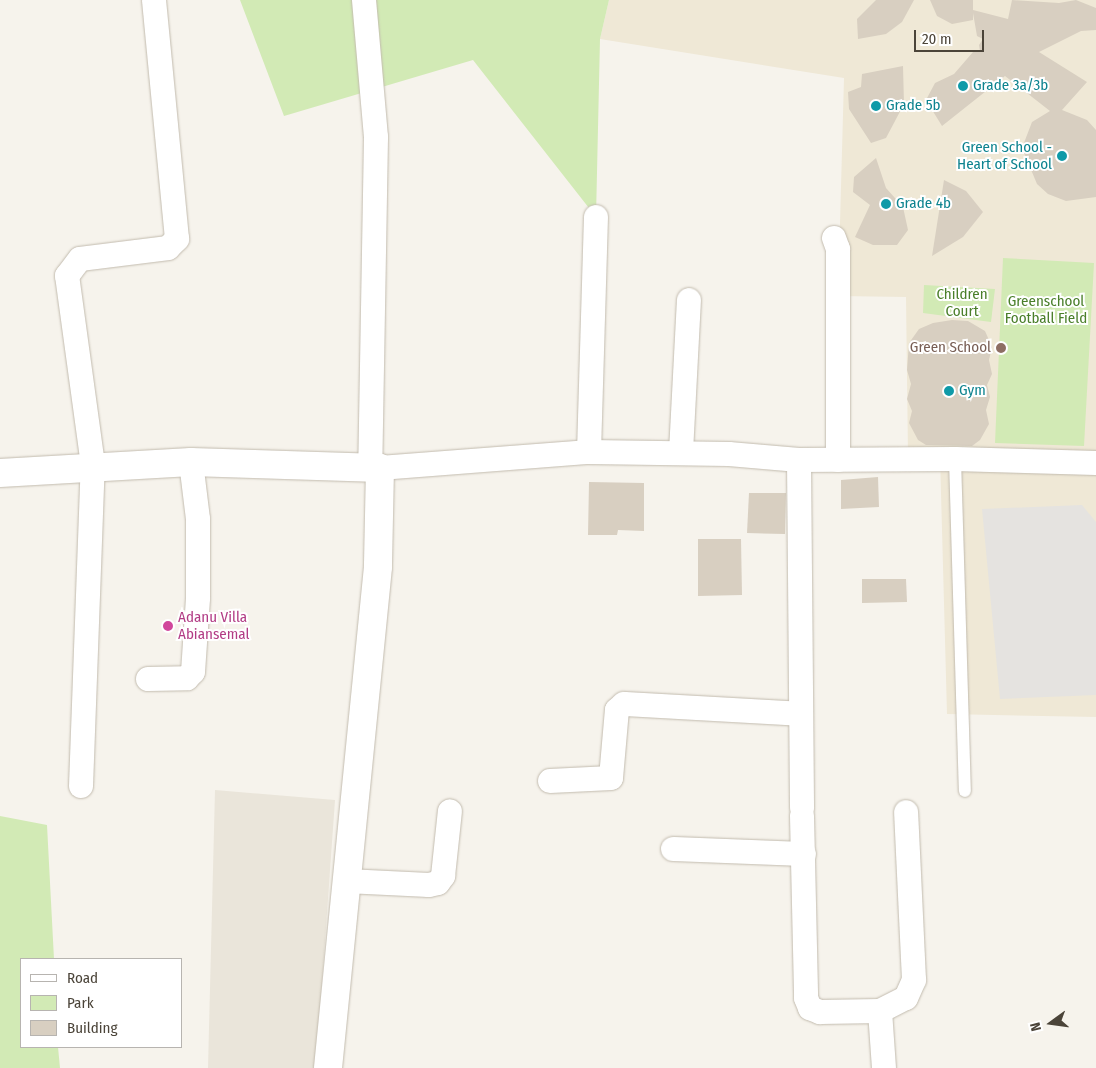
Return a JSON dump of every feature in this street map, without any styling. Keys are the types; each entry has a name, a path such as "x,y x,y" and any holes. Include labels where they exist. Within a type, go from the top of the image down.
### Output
{"street":[{"path":"81,786 93,465 67,276 80,259 168,248 177,239 154,0"},
{"path":"328,1068 378,566 375,468 376,137 364,0"},
{"path":"589,452 596,217"},
{"path":"834,238 838,249 838,460"},
{"path":"681,452 689,300"},
{"path":"0,473 93,465 191,462 375,468 589,452 681,452 799,460 955,459 1096,463"},
{"path":"799,460 802,812 806,998 810,1008 820,1012 880,1011 906,998 914,980 906,812"},
{"path":"148,678 187,678 193,672 198,598 198,519 191,462"},
{"path":"550,781 611,778 617,710 624,704 801,714"},
{"path":"346,881 429,886 438,883 443,876 450,811"},
{"path":"674,849 804,854"},
{"path":"880,1011 884,1068"}],"lane":[{"path":"955,459 965,791"}],"shaded area":[{"name":"Green School","path":"609,0 1096,0 1096,717 947,714 940,456 908,456 906,297 838,296 844,78 600,39"},
{"path":"1082,505 1096,522 1096,695 1000,699 982,509"},
{"path":"215,790 335,800 316,1068 208,1068"}],"green space":[{"path":"240,0 609,0 600,39 596,217 473,60 284,116"},
{"name":"Greenschool Football Field","path":"1003,258 1094,263 1084,446 995,443"},
{"name":"Children Court","path":"924,285 995,289 991,322 923,313"},
{"path":"0,816 47,825 54,958 20,958 20,1048 58,1048 60,1068 0,1068"}],"building":[{"path":"876,0 914,0 902,22 886,34 858,39 857,19"},
{"path":"930,0 973,0 973,10 1008,19 1012,0 1059,3 1076,0 1096,8 1096,30 1081,31 1039,52 1087,82 1062,110 1087,120 1096,130 1096,197 1066,201 1048,194 1037,184 1022,148 1032,122 1050,111 1005,76 942,126 926,100 935,83 954,74 973,52 980,51 979,45 983,39 977,36 973,13 973,20 952,24 937,16"},
{"name":"Grade 5b","path":"903,66 904,104 886,138 871,143 849,109 848,92 861,87 862,74"},
{"name":"Grade 4b","path":"876,158 886,188 903,207 908,230 897,245 873,245 855,237 870,205 853,192 854,177"},
{"path":"944,180 966,191 983,212 963,237 932,256"},
{"name":"Gym","path":"952,320 968,321 985,331 992,347 989,360 992,374 987,385 990,397 986,410 989,424 980,440 972,446 926,445 918,440 909,423 912,411 907,399 911,384 907,370 909,343 919,329 933,323"},
{"path":"878,477 879,507 841,509 841,480"},
{"path":"589,482 644,483 644,531 618,530 617,535 588,535"},
{"path":"749,493 786,493 785,534 747,533"},
{"path":"698,539 741,539 742,595 698,596"},
{"path":"862,579 906,579 907,602 862,603"}],"place":[{"name":"Grade 3a/3b","path":"963,86"},
{"name":"Grade 5b","path":"876,106"},
{"name":"Green School - Heart of School","path":"1062,156"},
{"name":"Grade 4b","path":"886,204"},
{"name":"Green School","path":"1001,348"},
{"name":"Gym","path":"949,391"},
{"name":"Adanu Villa Abiansemal","path":"168,626"}]}
